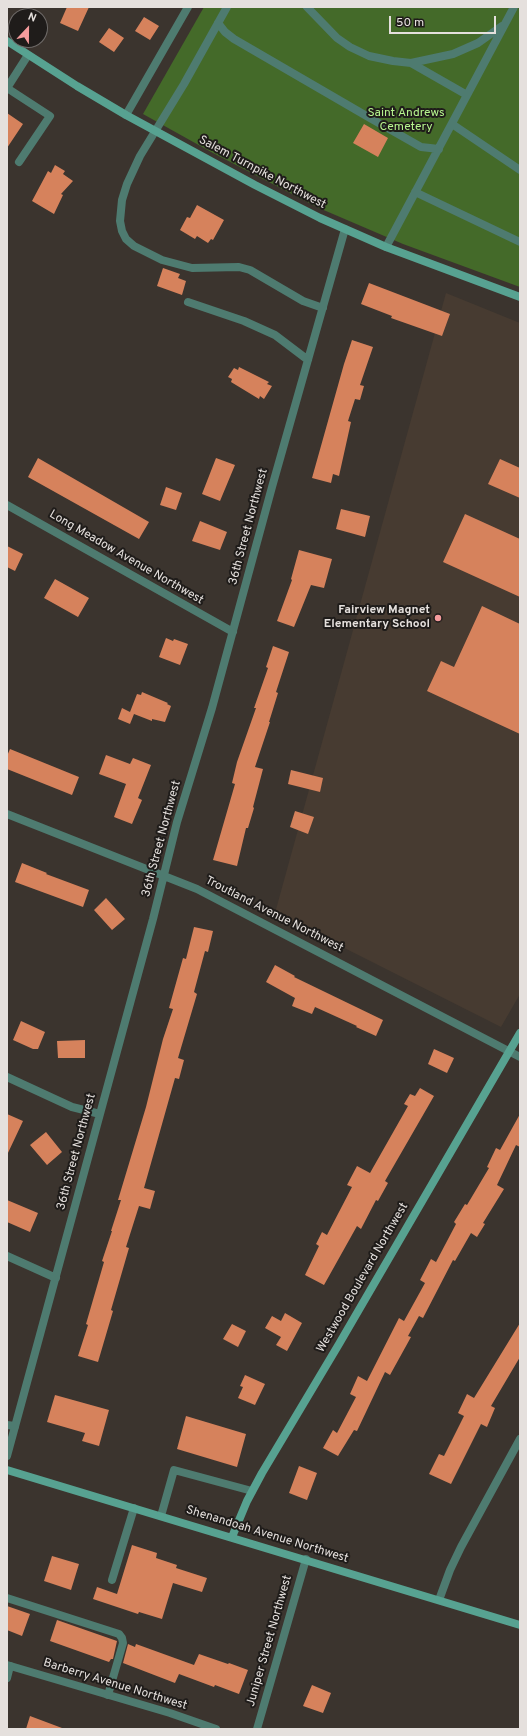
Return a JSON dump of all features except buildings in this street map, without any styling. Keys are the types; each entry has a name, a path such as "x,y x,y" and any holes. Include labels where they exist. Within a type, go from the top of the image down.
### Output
{"street":[{"path":"126,115 188,7"},
{"path":"227,7 156,131 140,156 127,184 124,195 120,221 122,231 126,239 134,246 162,260 192,268 239,267 250,270 303,301 323,308"},
{"path":"307,7 337,38 350,47 369,56 411,63 452,54 478,43 506,23"},
{"path":"386,247 514,7"},
{"path":"218,23 225,32 234,39 376,122 421,147 439,149"},
{"name":"Salem Turnpike Northwest","path":"7,41 126,115 255,185 345,229 386,247 520,297"},
{"path":"19,162 50,116 7,88 28,55"},
{"path":"411,63 467,95"},
{"path":"452,124 520,170"},
{"path":"415,192 520,242"},
{"name":"36th Street Northwest","path":"7,1456 11,1425 56,1278 164,876 177,822 212,708 345,229"},
{"path":"188,302 244,321 275,335 308,360"},
{"name":"Long Meadow Avenue Northwest","path":"7,505 233,632"},
{"name":"Troutland Avenue Northwest","path":"7,814 204,892 520,1057"},
{"name":"Westwood Boulevard Northwest","path":"232,1537 252,1491 520,1033"},
{"path":"7,1077 72,1107 100,1114"},
{"path":"7,1256 56,1278"},
{"path":"439,1600 450,1570 461,1547 520,1439"},
{"name":"Shenandoah Avenue Northwest","path":"7,1470 306,1559 520,1625"},
{"path":"161,1516 174,1470 252,1491"},
{"path":"112,1580 134,1508"},
{"name":"Juniper Street Northwest","path":"257,1729 306,1559"},
{"path":"7,1598 119,1634 123,1643 108,1695"},
{"path":"7,1678 9,1666"},
{"name":"Barberry Avenue Northwest","path":"9,1666 170,1713 216,1729"}],"shaded area":[{"name":"Fairview Magnet Elementary School","path":"446,293 520,323 520,994 501,1027 275,913"}],"green space":[{"name":"Saint Andrews Cemetery","path":"204,7 520,7 520,287 403,244 319,208 213,153 143,114"}],"place":[{"name":"Fairview Magnet Elementary School","path":"438,618"}]}
